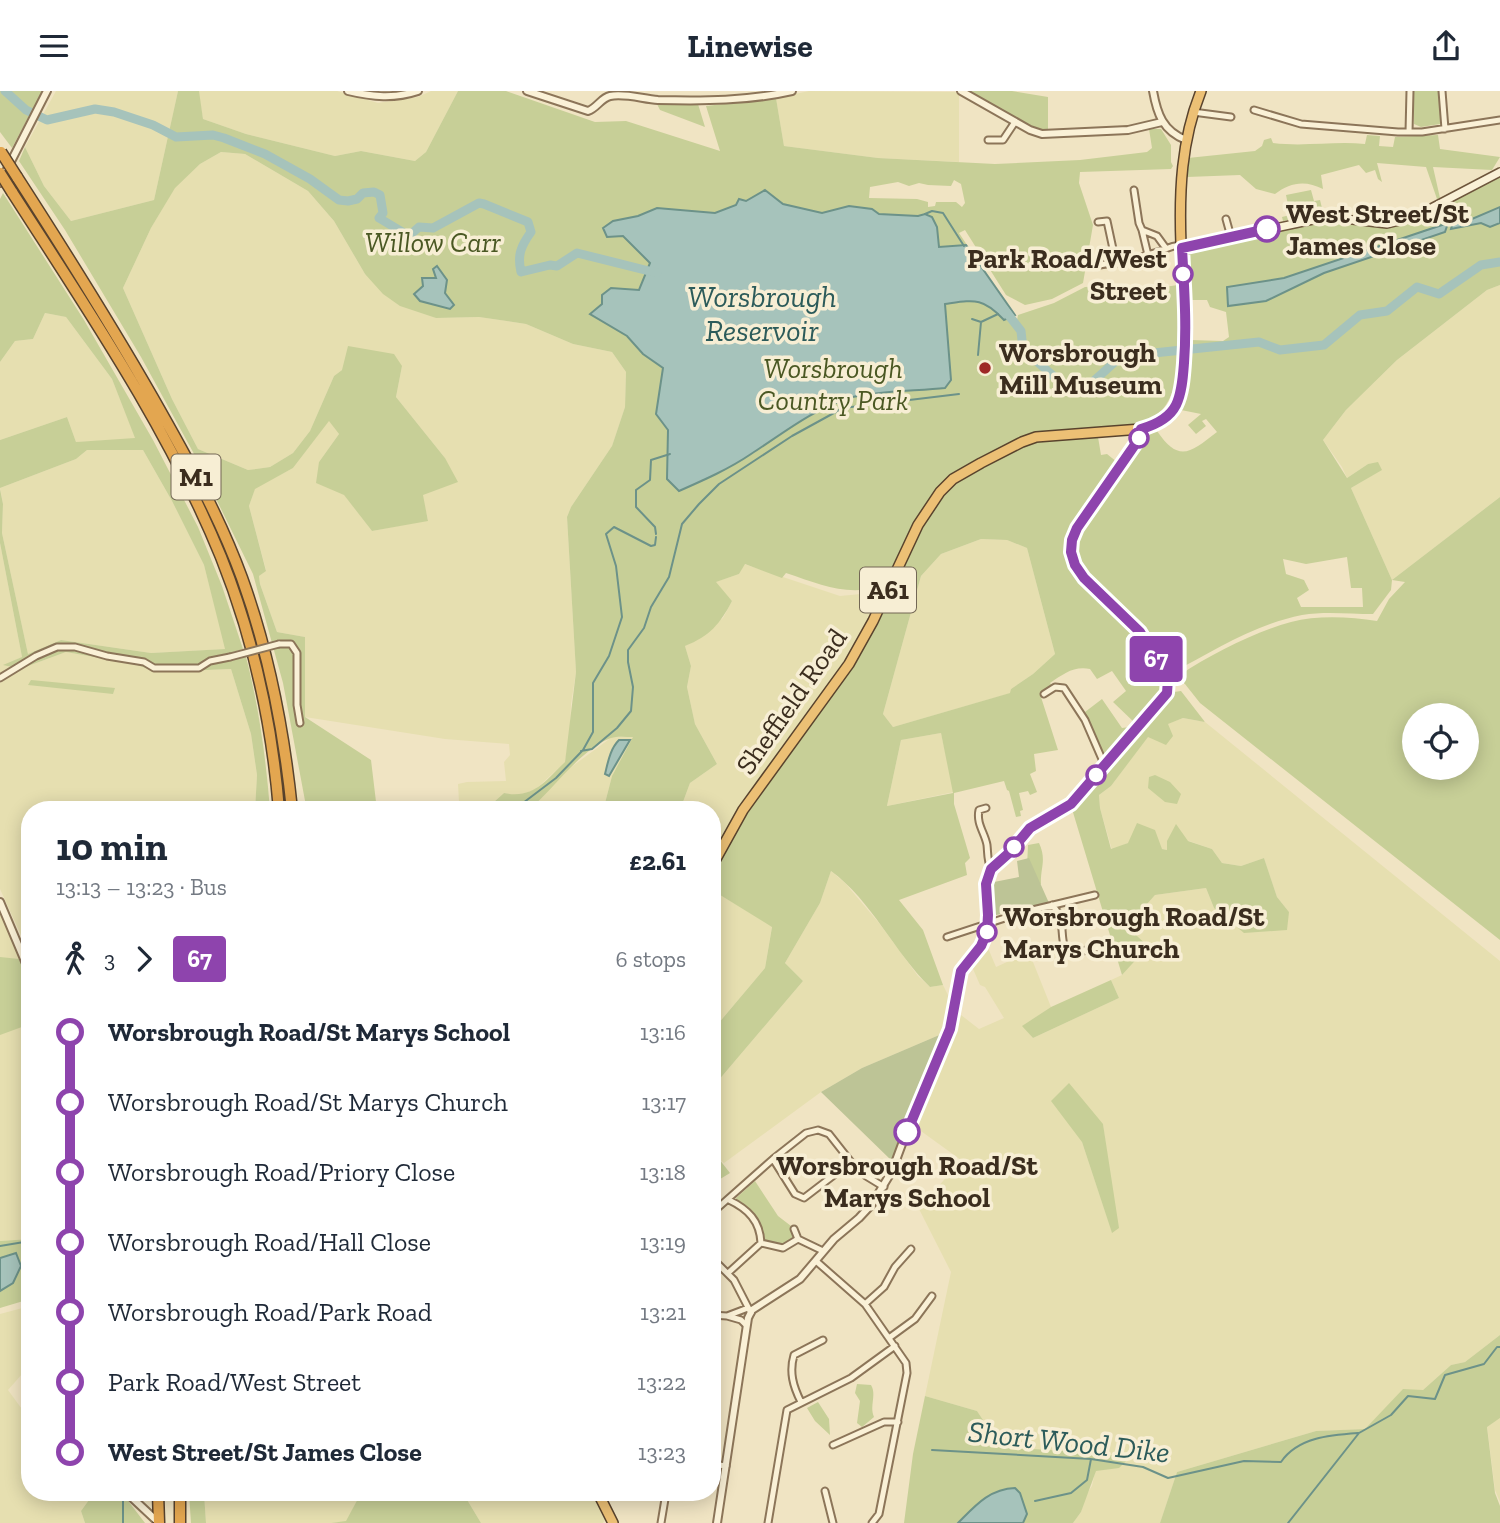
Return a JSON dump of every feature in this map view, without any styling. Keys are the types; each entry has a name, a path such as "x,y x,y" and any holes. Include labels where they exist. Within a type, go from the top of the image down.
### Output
{"highway":[{"name":"A61","path":"1141,429 1157,424 1168,415 1176,404 1180,391 1186,335 1182,162 1185,140 1201,91"},
{"name":"M1","path":"0,152 142,378 218,521 242,578 263,645 281,725 291,801"},
{"name":"M1","path":"0,173 136,391 207,525 231,585 256,666 269,727 278,801"},
{"name":"Sheffield Road","path":"721,849 758,787 849,664 873,621 918,524 940,492 953,479 1036,437 1141,429"},
{"path":"158,1501 159,1523"},
{"path":"602,1501 613,1523"}],"main road":[{"path":"1182,246 1326,217 1376,223 1400,222 1500,172"}],"street":[{"path":"0,183 47,91"},
{"path":"348,91 381,97 418,91"},
{"path":"527,91 588,111 605,97 612,95 724,101 792,91"},
{"path":"961,91 1042,134 1128,130 1162,122"},
{"path":"1153,91 1162,122 1172,134 1185,140"},
{"path":"1409,132 1410,91"},
{"path":"1442,91 1445,129"},
{"path":"1254,110 1301,124 1409,132 1500,120"},
{"path":"1194,112 1231,117"},
{"path":"988,140 1003,140 1015,122"},
{"path":"1134,190 1148,255"},
{"path":"1226,219 1231,237"},
{"path":"1098,222 1107,221 1116,263"},
{"path":"1142,230 1157,236 1165,247"},
{"path":"1093,266 1130,260 1165,247 1182,246"},
{"path":"727,1316 750,1310 800,1279 823,1251 859,1218 884,1187 950,1029 961,971 981,946 988,924 986,884 991,869 1030,828 1068,807 1167,693 1169,684 1140,632 1079,571 1071,546 1077,528 1141,436 1141,429"},
{"path":"0,678 36,656 57,647 75,647 144,663 154,668 200,668 210,661 279,644 291,644 298,653 297,705 300,723"},
{"path":"1044,694 1055,687 1064,688 1085,720 1105,766"},
{"path":"986,808 979,810 978,816 991,869"},
{"path":"987,845 993,837"},
{"path":"947,937 1052,905 1095,895"},
{"path":"0,902 21,952"},
{"path":"1052,905 1061,918 1066,952 1070,954 1104,946"},
{"path":"721,1206 806,1133 818,1130 829,1134 851,1162 866,1176 884,1187"},
{"path":"773,1160 795,1194 804,1198 851,1162"},
{"path":"729,1200 746,1207 754,1217 761,1243"},
{"path":"793,1229 798,1239 823,1251"},
{"path":"761,1243 783,1248 798,1239"},
{"path":"728,1273 761,1243"},
{"path":"865,1304 884,1287 900,1260 911,1249"},
{"path":"816,1261 865,1304 906,1363 907,1373 879,1514 872,1523"},
{"path":"721,1266 741,1291 750,1310 721,1498"},
{"path":"889,1338 915,1319 932,1296"},
{"path":"721,1316 741,1320 746,1325"},
{"path":"801,1402 792,1380 794,1355 823,1340"},
{"path":"768,1523 787,1410 851,1378 895,1346"},
{"path":"832,1445 884,1422 898,1422"},
{"path":"721,1465 726,1466"},
{"path":"825,1491 833,1523"},
{"path":"136,1501 159,1523"},
{"path":"661,1523 665,1501"},
{"path":"717,1523 720,1501"}],"shaded area":[{"path":"56,91 178,91 154,200 71,221 44,186 25,147"},
{"path":"198,91 337,91 378,103 418,97 431,91 458,91 426,152 415,161 361,151 335,156 246,134 203,119"},
{"path":"809,91 955,92 959,95 959,162 878,158 784,146 776,98"},
{"path":"221,152 245,154 308,191 334,221 365,274 436,318 479,317 526,324 573,344 612,352 626,372 625,407 612,446 567,517 576,672 570,732 565,762 536,789 519,796 504,793 495,801 459,801 458,784 506,781 504,762 510,755 509,744 445,739 305,717 305,637 277,632 260,584 259,576 266,570 249,506 255,488 293,468 329,420 339,434 319,462 372,531 428,520 422,495 445,458 396,397 402,366 342,370 334,376 310,431 293,453 270,467 248,470 198,449 172,399 123,288 151,228 175,187 200,164"},
{"path":"1500,285 1500,497 1392,580 1351,488 1381,470 1378,463 1368,464 1347,478 1323,440 1346,410 1397,360 1487,290"},
{"path":"45,313 66,317 112,379 136,439 76,442 67,417 0,440 0,362 15,341 33,339"},
{"path":"87,450 143,450 204,565 226,649 151,653 61,640 28,654 2,533 3,504 0,488 76,459"},
{"path":"981,539 1007,540 1027,548 1055,654 1011,689 1011,693 893,727 883,714 921,576 941,554"},
{"path":"0,543 22,657 5,665 10,667 0,674"},
{"path":"744,564 840,596 882,592 848,657 738,809 721,839 721,801 683,801 690,783 717,764 695,724 687,687 691,666 685,646 723,618 732,601 715,582 739,574"},
{"path":"66,652 134,664 157,672 231,669 251,734 257,775 256,801 21,801 21,935 0,889 0,683 20,669"},
{"path":"1183,718 1205,722 1500,961 1500,1335 1465,1362 1451,1365 1423,1390 1403,1390 1365,1429 1316,1431 1177,1472 1160,1523 1073,1523 1092,1486 1099,1453 997,1448 991,1432 977,1411 925,1396 951,1272 919,1209 961,1160 914,1126 961,1015 979,1029 1004,1018 985,987 980,985 970,962 988,948 996,967 1029,952 1051,1007 1023,1026 1033,1038 1119,998 1111,980 1122,975 1142,952 1127,916 1140,912 1155,895 1206,888 1214,908 1289,912 1277,897 1264,858 1241,866 1222,863 1212,849 1189,841 1167,850 1128,843 1112,850 1099,795 1111,786 1148,736","holes":["1103,1124 1112,1232 1082,1142"]},
{"path":"941,733 954,792 887,806 901,740"},
{"path":"612,737 634,737 612,776 606,801 537,801 570,768"},
{"path":"831,871 845,883 879,923 918,976 930,987 943,985 952,1003 944,1033 862,1068 821,1092 724,1163 721,1161 721,1077 803,981 785,963 820,903"},
{"path":"721,895 772,926 765,968 721,1020"},
{"path":"0,914 21,962 21,1240 0,1241"},
{"path":"21,1308 21,1375 8,1390 21,1408 21,1501 88,1501 81,1511 85,1523 0,1523 0,1314"},
{"path":"1500,1418 1500,1502 1495,1490 1487,1426"},
{"path":"205,1501 357,1501 346,1522 206,1523"},
{"path":"468,1501 596,1501 605,1520 603,1523 481,1523"}],"green space":[{"path":"0,91 42,91 12,148 0,132"},
{"name":"Worsbrough Country Park","path":"178,91 199,91 203,119 246,134 335,156 361,151 415,161 426,152 458,91 506,91 595,122 626,121 720,151 706,106 776,98 784,146 878,158 995,164 1080,160 1147,152 1152,148 1149,129 1161,129 1171,145 1171,169 1080,172 1079,183 1093,225 1083,283 1052,299 1025,305 1006,295 965,230 959,233 1017,320 1018,315 1054,303 1085,287 1118,285 1139,289 1180,285 1180,359 1171,395 1162,410 1150,421 1103,428 1098,437 1101,455 1107,454 1122,466 1140,442 1157,431 1172,448 1179,451 1192,449 1217,432 1206,419 1202,421 1206,426 1196,434 1188,425 1201,414 1181,410 1187,387 1191,340 1223,341 1229,337 1226,312 1210,307 1207,300 1190,300 1188,252 1318,221 1337,220 1380,226 1412,223 1500,176 1500,285 1487,290 1397,360 1346,410 1323,440 1347,478 1368,464 1378,462 1382,470 1351,488 1392,580 1391,590 1373,614 1320,613 1285,619 1235,639 1172,673 1167,671 1140,626 1089,579 1079,562 1065,548 1073,568 1086,586 1138,633 1165,679 1165,692 1137,725 1113,702 1126,691 1112,671 1097,679 1090,669 1069,671 1050,683 1052,686 1040,694 1058,750 1034,754 1036,771 1030,774 1037,792 1030,795 1028,791 1019,793 1023,810 1020,811 1021,816 1016,817 1004,781 954,793 954,804 970,858 965,863 967,875 899,900 923,930 943,985 930,987 859,897 831,871 820,903 785,963 803,981 721,1077 721,1020 765,968 772,927 721,896 721,859 740,822 856,660 896,579 868,589 841,589 786,573 782,578 745,564 739,574 716,582 732,601 713,628 685,646 691,666 687,687 695,724 717,764 690,783 683,801 606,801 612,776 633,737 622,737 611,738 588,751 539,801 495,801 504,793 531,791 545,782 565,762 576,672 567,517 612,446 625,407 626,372 612,352 573,344 526,324 479,317 436,318 400,306 383,294 365,274 334,221 308,191 245,154 221,152 200,164 175,188 151,228 123,288 172,399 198,449 248,470 270,467 293,453 310,431 334,376 342,370 348,346 394,354 402,366 396,397 445,458 458,482 423,495 428,521 372,531 344,495 316,483 319,462 339,434 329,421 293,468 255,489 249,506 266,571 259,576 260,584 277,632 305,637 305,717 371,760 376,801 305,801 283,683 253,574 193,452 141,357 65,230 19,161 25,147 44,186 71,221 154,200","holes":["954,180 961,184 965,203 962,207 956,202 936,202 935,206 928,207 928,202 917,199 869,198 870,187 898,182 909,186 919,183 951,186","981,539 1007,540 1027,548 1055,654 1011,689 1010,693 893,727 883,714 921,576 941,554","1347,557 1351,588 1362,588 1363,607 1301,607 1297,598 1309,590 1304,580 1286,574 1283,559 1306,564","941,733 953,793 887,806 901,740"]},
{"path":"968,91 1012,91 1048,97 1048,131 1028,126"},
{"path":"1413,91 1440,91 1440,124 1421,127 1414,124"},
{"path":"657,104 698,104 705,127 660,110"},
{"path":"1367,135 1380,136 1379,146 1393,147 1395,137 1438,135 1440,149 1500,157 1492,170 1433,167 1440,198 1437,199 1426,167 1377,163 1382,182 1375,170 1366,173 1359,165 1321,175 1323,189 1310,184 1298,184 1275,194 1256,189 1240,175 1187,177 1188,158 1255,151 1262,146 1264,140 1271,138 1273,143 1285,144 1365,144"},
{"path":"1311,190 1314,201 1320,200 1323,212 1283,221 1282,217 1290,215 1286,195"},
{"path":"3,193 84,320 153,440 198,527 243,649 227,654 229,661 246,657 255,695 269,801 256,801 257,775 251,734 231,669 157,672 134,664 66,652 20,669 3,665 22,657 0,543 0,489 3,504 2,533 28,654 61,640 151,653 225,649 204,565 143,450 87,450 76,459 0,488 0,440 67,417 76,442 135,438 112,379 66,317 45,313 33,339 15,341 0,362 0,199"},
{"path":"1500,497 1500,940 1200,703 1185,684 1178,680 1180,675 1205,659 1248,638 1291,622 1334,617 1377,621 1389,599 1405,582 1392,580"},
{"path":"31,680 115,688 113,694 28,685"},
{"path":"1181,691 1205,722 1183,718 1168,724 1173,736 1166,745 1148,737 1111,786 1099,795 1111,849 1128,843 1137,823 1155,830 1162,849 1167,850 1167,841 1176,824 1188,841 1212,849 1222,863 1241,866 1264,858 1277,897 1289,912 1287,930 1244,933 1214,908 1206,888 1155,895 1140,912 1127,917 1136,935 1153,951 1151,957 1142,953 1122,975 1072,809 1174,692"},
{"path":"1102,699 1122,728 1130,727 1134,730 1107,758 1103,756 1085,712"},
{"path":"1155,775 1170,782 1181,794 1177,804 1165,802 1148,788 1149,777"},
{"path":"1039,843 1043,859 1041,885 1027,867 1028,845"},
{"path":"1029,858 1049,903 992,916 989,883 1019,877 1017,861"},
{"path":"0,957 19,959 21,1027 0,1035"},
{"path":"1111,980 1119,998 1033,1038 1022,1026 1051,1007"},
{"path":"944,1033 892,1161 821,1092 862,1068"},
{"path":"1069,1083 1103,1124 1119,1228 1112,1233 1082,1142 1051,1101"},
{"path":"721,1162 730,1173 721,1178"},
{"path":"755,1181 778,1216 791,1226 793,1240 786,1245 765,1241 754,1216 735,1199"},
{"path":"21,1240 21,1302 0,1308 0,1291 13,1283 16,1253 0,1258 0,1241"},
{"path":"1500,1335 1500,1418 1487,1427 1495,1493 1500,1506 1500,1523 1160,1523 1177,1472 1316,1431 1365,1429 1403,1389 1423,1390 1451,1365 1465,1362"},
{"path":"857,1384 871,1385 873,1393 874,1417 862,1427 857,1423 860,1401 855,1393"},
{"path":"925,1396 977,1411 997,1447 1099,1453 1129,1458 1119,1468 1096,1471 1081,1512 1073,1523 904,1523 913,1454"},
{"path":"818,1402 829,1419 830,1435 815,1421 807,1408"},
{"path":"88,1501 128,1501 145,1523 85,1523 81,1511"},
{"path":"190,1501 205,1501 206,1523 191,1523"},
{"path":"357,1501 468,1501 481,1523 331,1523 346,1521"}],"water":[{"name":"Worsbrough Reservoir","path":"765,190 783,204 822,213 849,206 872,209 879,214 925,214 932,217 937,227 939,247 966,245 1015,315 1004,320 990,307 978,302 945,304 951,380 945,388 871,394 836,403 798,423 734,465 679,491 667,479 668,430 656,414 663,368 643,354 627,336 590,314 602,304 602,295 611,288 639,290 650,263 623,236 607,237 603,228 613,221 638,216 657,208 715,213 736,205 739,199 746,201"},
{"path":"1500,207 1500,223 1490,227 1481,223 1451,229 1453,221 1472,219"},
{"path":"1445,224 1445,232 1324,273 1266,301 1228,306 1227,287 1284,278"},
{"path":"437,266 447,280 445,293 454,305 450,309 420,301 414,294 423,286 422,278 436,278 433,269"},
{"path":"619,740 630,740 609,776 605,774 608,760"},
{"path":"16,1253 21,1266 13,1283 0,1291 0,1258"},
{"path":"1015,1488 1020,1493 1027,1514 1023,1523 958,1523 990,1495"}],"waterway":[{"path":"5,91 26,110 47,120 95,109 114,112 153,125 176,137 213,135 224,138 265,154 310,179 339,200 357,199 363,193 374,192 380,195 383,213 379,218 409,236 419,227 433,228 479,203 484,204 528,222 531,232 521,251 521,272 550,265 557,266 577,253 657,273"},
{"path":"925,214 932,211 943,213 964,246"},
{"path":"1003,308 1021,331 1023,349 1069,390 1085,389 1118,359 1144,354 1259,342 1280,350 1324,345 1360,315 1387,311 1417,287 1439,294 1481,265 1500,262"},
{"path":"978,355 981,322 998,314"},
{"path":"972,319 981,322"},
{"path":"1010,351 1017,346 1023,349"},
{"path":"581,751 592,749 617,728 631,711 633,687 628,650 644,628 651,607 669,577 682,524 719,484 792,436 843,408 959,394"},
{"path":"656,534 655,527 636,507 636,490 650,480 651,460 670,454"},
{"path":"526,801 556,778 583,750 593,732 593,683 609,656 622,617 616,566 606,534 614,527 651,546 655,545 656,537"},
{"path":"0,1246 21,1242"},
{"name":"Short Wood Dike","path":"1288,1523 1359,1433 1391,1415 1408,1396 1435,1399 1445,1375 1484,1364 1497,1347 1500,1347"},
{"name":"Short Wood Dike","path":"932,1450 1091,1459 1143,1467 1168,1478 1244,1461 1281,1462 1296,1447 1306,1442 1326,1436 1359,1433"},
{"path":"1035,1501 1071,1493 1087,1480 1091,1459"},
{"path":"123,1501 123,1523"}],"bus line":[{"name":"67","path":"907,1132 950,1029 958,977 964,964 981,946 987,932 986,884 991,869 1030,828 1071,804 1162,701 1169,689 1168,679 1140,632 1092,587 1075,565 1071,552 1072,540 1112,475 1141,436 1141,429 1157,424 1176,404 1182,378 1186,335 1182,248 1267,229"}],"place":[{"name":"West Street/St James Close","path":"1267,229"},
{"name":"Park Road/West Street","path":"1183,274"},
{"name":"Worsbrough Mill Museum","path":"985,368"},
{"name":"Worsbrough Road/St Marys Church","path":"987,932"},
{"name":"Worsbrough Road/St Marys School","path":"907,1132"}],"park label":[{"name":"Willow Carr","path":"433,242"}]}
